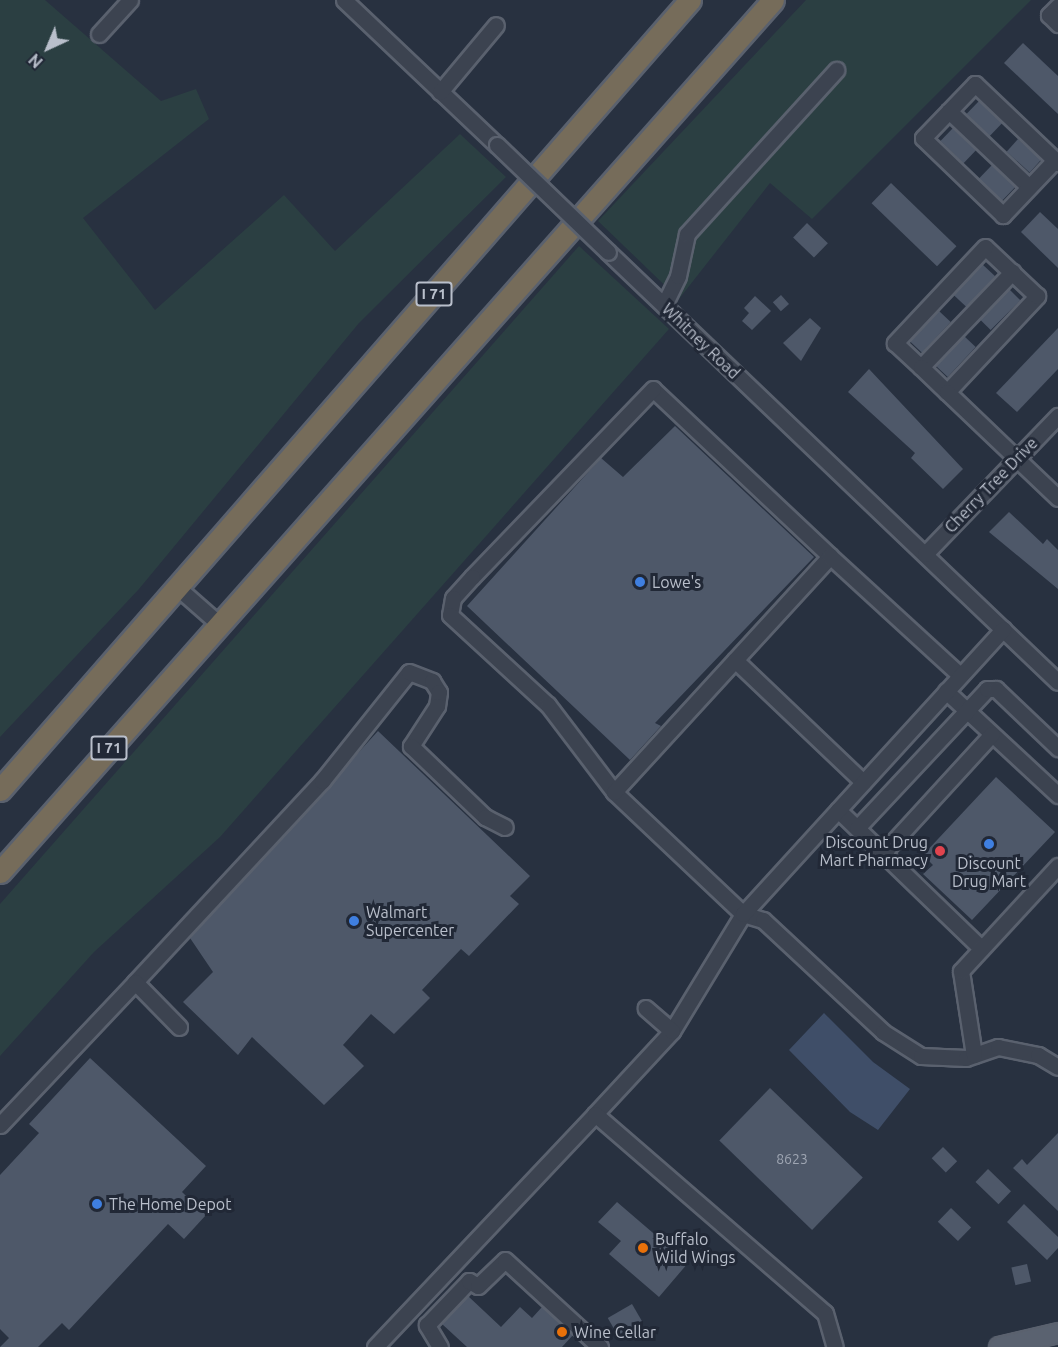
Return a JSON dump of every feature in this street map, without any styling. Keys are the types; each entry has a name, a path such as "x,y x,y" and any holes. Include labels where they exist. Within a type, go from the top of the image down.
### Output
{"highway":[{"name":"I 71","path":"0,790 690,0"},
{"name":"I 71","path":"0,872 773,0"}],"main road":[{"path":"999,1347 1048,1339"}],"street":[{"path":"99,34 130,0"},
{"name":"Whitney Road","path":"344,0 1058,682"},
{"path":"1058,6 1049,15 1058,24"},
{"path":"440,92 496,25"},
{"path":"664,305 678,276 687,234 836,70"},
{"path":"975,84 1056,161 1004,214 923,138 975,84"},
{"path":"949,111 1029,187"},
{"path":"947,392 1037,296 984,247 895,343 1058,498"},
{"path":"921,367 1011,272"},
{"path":"960,675 653,389 497,549 453,598 450,615 548,705 614,792 743,914 763,920 883,1032 921,1056 974,1055 998,1047 1038,1055 1058,1067"},
{"name":"Cherry Tree Drive","path":"925,554 1058,416"},
{"path":"614,792 830,556"},
{"path":"177,587 219,624"},
{"path":"382,1344 672,1031 743,914 1003,629"},
{"path":"735,660 863,782"},
{"path":"0,1125 322,781 409,672 432,681 439,692 437,706 411,746 485,817 505,827"},
{"path":"857,828 987,689 996,689 1058,748"},
{"path":"946,691 1058,795"},
{"path":"883,853 992,734"},
{"path":"838,810 981,948"},
{"path":"974,1055 961,972 1058,866"},
{"path":"135,982 179,1027"},
{"path":"646,1008 672,1031"},
{"path":"595,1114 825,1313 835,1347"},
{"path":"440,1347 427,1325 469,1281 478,1286 506,1260 600,1347"}],"green space":[{"path":"0,0 45,0 161,101 196,89 209,119 83,218 155,310 284,195 335,251 460,134 506,177 359,323 139,589 0,737"},
{"path":"806,0 1031,0 812,219 770,183 679,299 598,221"},
{"path":"579,246 669,329 220,837 94,952 0,1056 0,904"}],"water":[{"path":"824,1013 873,1062 910,1089 878,1130 850,1112 789,1050"}],"building":[{"path":"1023,43 1058,76 1058,114 1004,63"},
{"path":"979,101 1002,123 990,136 966,114"},
{"path":"953,128 976,150 964,163 940,141"},
{"path":"1018,139 1041,160 1030,172 1007,152"},
{"path":"992,165 1015,187 1002,201 979,179"},
{"path":"891,183 956,246 937,266 872,203"},
{"path":"1040,212 1058,229 1058,268 1021,232"},
{"path":"807,223 828,243 814,258 793,237"},
{"path":"982,264 995,276 967,307 953,295"},
{"path":"1009,289 1020,300 991,330 979,319"},
{"path":"781,295 789,304 781,311 773,302"},
{"path":"755,296 771,311 752,330 742,321 749,313 744,308"},
{"path":"939,311 951,322 922,353 910,342"},
{"path":"810,318 821,328 801,361 783,343"},
{"path":"1058,328 1058,369 1017,412 996,393"},
{"path":"964,336 976,347 948,377 936,366"},
{"path":"869,369 963,469 943,489 911,458 915,453 848,392"},
{"name":"Lowe's","path":"675,426 814,557 655,723 661,726 630,760 467,606 601,458 623,477"},
{"path":"1009,512 1043,544 1047,539 1058,550 1058,589 989,532"},
{"name":"Walmart Supercenter","path":"378,731 530,876 510,896 519,904 469,956 461,949 422,990 430,998 394,1034 371,1014 343,1045 364,1066 324,1105 252,1037 238,1055 183,1002 213,972 190,938"},
{"name":"Discount Drug Mart","path":"996,777 1055,832 972,920 923,874 933,865 923,855"},
{"name":"The Home Depot","path":"90,1058 206,1166 182,1192 206,1215 184,1239 168,1224 69,1330 62,1323 38,1347 0,1347 9,1338 0,1329 0,1175 39,1133 29,1124"},
{"path":"770,1088 863,1178 812,1230 719,1141"},
{"path":"1058,1133 1058,1211 1013,1168 1022,1159 1027,1165"},
{"path":"943,1147 957,1161 946,1172 932,1158"},
{"path":"988,1169 1011,1191 999,1204 975,1182"},
{"name":"Buffalo Wild Wings","path":"617,1202 688,1263 659,1297 609,1254 621,1241 598,1222"},
{"path":"1024,1204 1058,1237 1058,1248 1047,1260 1007,1222"},
{"path":"951,1208 971,1227 958,1241 938,1222"},
{"path":"1027,1264 1031,1282 1015,1285 1011,1268"},
{"path":"468,1296 501,1327 520,1307 532,1318 542,1307 573,1335 562,1347 467,1347 442,1324"},
{"path":"632,1304 642,1321 618,1335 608,1318"}],"place":[{"name":"Lowe's","path":"640,582"},
{"name":"Discount Drug Mart","path":"989,844"},
{"name":"Discount Drug Mart Pharmacy","path":"940,851"},
{"name":"Walmart Supercenter","path":"354,921"},
{"name":"The Home Depot","path":"97,1204"},
{"name":"Buffalo Wild Wings","path":"643,1248"},
{"name":"Wine Cellar","path":"562,1332"}]}
